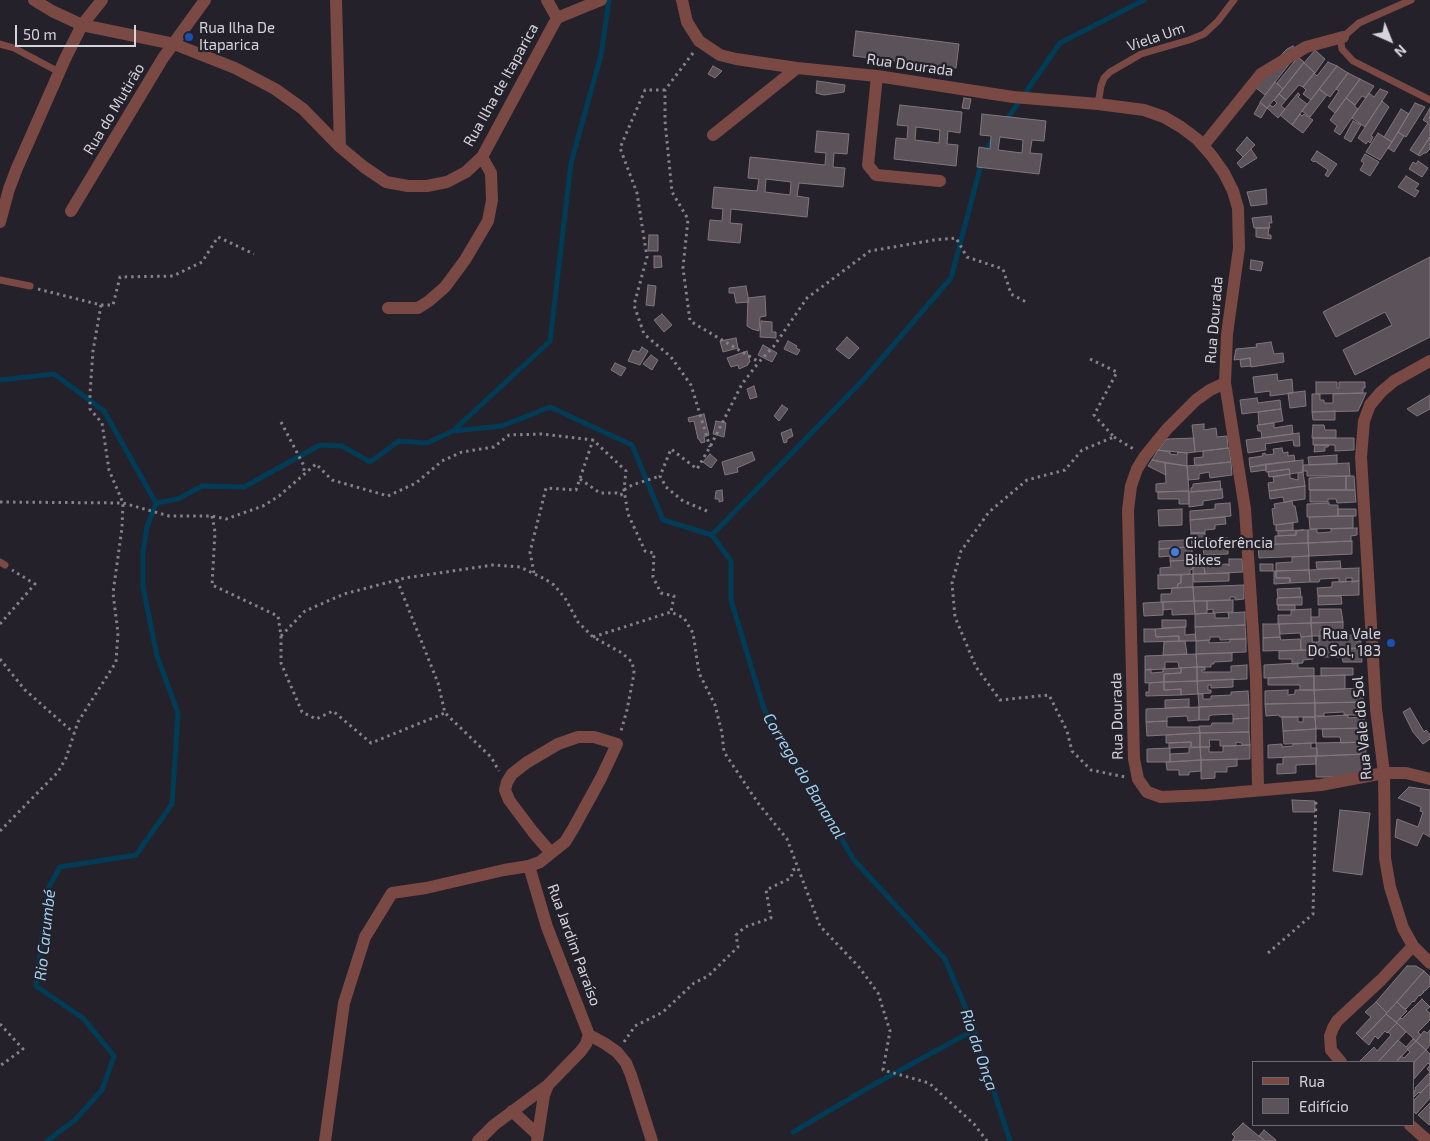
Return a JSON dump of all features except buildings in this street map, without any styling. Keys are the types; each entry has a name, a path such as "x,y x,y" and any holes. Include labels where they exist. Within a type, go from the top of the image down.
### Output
{"street":[{"name":"Rua Ilha de Itaparica","path":"34,0 52,12 82,25 174,44 235,68 275,88 303,109 364,167 386,182 408,186 427,186 447,182 466,172 482,156 557,18 601,0"},
{"path":"0,222 5,190 82,25 102,0"},
{"name":"Rua do Mutirão","path":"71,211 163,58 205,0"},
{"path":"336,0 340,146"},
{"path":"548,0 557,18"},
{"name":"Rua Dourada","path":"682,0 687,22 693,34 720,55 797,68 877,76 1012,97 1144,110 1164,117 1181,127 1203,146 1224,173 1233,191 1238,208 1239,248 1227,334 1225,383 1210,390 1196,400 1168,429 1145,456 1130,486 1128,510 1134,759 1138,779 1147,792 1161,797 1207,795 1317,785 1384,773 1406,773 1430,779"},
{"path":"1203,146 1261,74 1306,47 1342,40"},
{"path":"714,135 797,68"},
{"path":"877,76 868,165 876,175 940,181"},
{"path":"388,308 418,308 445,287 464,260 488,220 492,200 491,173 482,156"},
{"name":"Rua Vale do Sol","path":"1430,361 1394,381 1370,405 1364,421 1361,457 1376,709 1384,773 1386,858 1390,888 1403,928 1413,946 1430,963"},
{"path":"1225,383 1245,509 1256,678 1258,789"},
{"path":"324,1141 344,1003 365,937 392,893 426,888 540,862 551,854 564,842 577,822 617,744 594,737 578,737 558,744 526,763 512,774 506,782 505,790 509,800 551,854"},
{"name":"Rua Jardim Paraíso","path":"529,866 547,926 587,1040"},
{"path":"1340,1061 1331,1050 1330,1044 1333,1028 1338,1021 1382,980 1413,946"},
{"path":"478,1141 494,1125 548,1085 587,1040 604,1043 626,1063 652,1141"},
{"path":"538,1138 544,1095 548,1085"},
{"path":"512,1111 538,1138"},
{"path":"1411,1126 1428,1141"}],"lane":[{"name":"Viela Um","path":"1098,104 1104,78 1110,72 1141,54 1204,34 1218,21 1234,0"},
{"path":"1411,0 1359,24 1342,40 1342,49 1353,60 1430,100"},
{"path":"0,44 14,48 60,72"},
{"path":"0,280 30,286"}],"path":[{"path":"701,42 665,90 665,121 672,192 688,219 683,268 690,321 759,362"},
{"path":"665,90 645,90 620,148 637,193 646,258 634,306 644,334 671,357 691,385 710,447"},
{"path":"30,286 101,305 113,305 120,277 173,276 202,262 218,237 254,254"},
{"path":"660,476 671,449 697,469 742,384 774,346 807,298 870,251 956,238 967,257 1003,269 1011,294 1028,303"},
{"path":"0,830 58,772 66,758 78,722 116,662 118,633 113,593 122,528 123,502 109,470 102,423 90,409 95,333 101,305"},
{"path":"1090,359 1117,372 1094,415 1114,437 1145,456"},
{"path":"281,422 304,466 304,473"},
{"path":"0,502 123,502 169,516 212,516 226,519 263,506 279,496 316,464 332,480 388,496 416,483 442,460 462,452 494,447 509,435 542,434 593,440 626,471 624,490 628,514 645,550 654,553 653,577 660,593 674,596 671,612"},
{"path":"1114,437 1082,450 1065,470 1026,480 989,512 961,552 952,583 955,617 976,668 1000,700 1048,695 1067,731 1072,750 1091,770 1138,779"},
{"path":"534,574 530,552 546,488 576,490 593,440"},
{"path":"580,479 600,493 617,493 621,495 624,490 632,485 660,476"},
{"path":"660,476 666,487 683,500 707,511"},
{"path":"212,516 215,532 212,585 278,616 281,636 281,663 302,712 316,719 334,711 371,743 445,713"},
{"path":"0,624 35,584 3,564"},
{"path":"281,636 305,611 344,594 397,580 493,565 520,567 554,585 565,598 578,622 593,637 622,653 632,662 634,671 627,710 617,744"},
{"path":"397,580 438,683 445,713 491,757 506,782"},
{"path":"593,637 671,612 684,618 693,633 699,673 715,705 722,733 724,752 758,803 787,839 820,926 859,967 878,993 890,1031 884,1070 930,1084 974,1124 987,1141"},
{"path":"0,659 25,690 74,733"},
{"path":"1268,953 1313,914 1317,785"},
{"path":"616,1052 635,1026 663,1012 694,983 708,976 732,953 738,947 736,935 745,927 771,918 766,890 791,878 793,870 798,868"},
{"path":"0,1024 22,1049 0,1066"}],"waterway":[{"path":"453,431 550,341 571,163 601,55 609,0"},
{"path":"1005,122 1060,43 1144,0"},
{"path":"984,153 994,137"},
{"path":"712,535 864,379 951,278 982,161"},
{"path":"0,380 54,374 104,411 156,503"},
{"name":"Rio Carumbé","path":"47,1141 75,1120 102,1090 114,1056 83,1018 36,986 48,889 60,867 136,855 172,804 178,713 157,656 143,587 143,552 147,527 156,503 178,499 202,486 244,487 320,445 342,446 370,462 399,441 427,443 453,431 502,426 550,407 632,445 663,520 712,535"},
{"name":"Corrego do Bananal","path":"712,535 731,561 731,600 764,709 854,860 945,959 971,1021 1010,1141"},
{"name":"Rio da Onça","path":"793,1132 873,1085 974,1030"}],"place":[{"name":"Rua Ilha De Itaparica","path":"189,37"},
{"name":"Cicloferência Bikes","path":"1175,552"},
{"name":"Rua Vale Do Sol, 183","path":"1391,643"}]}
